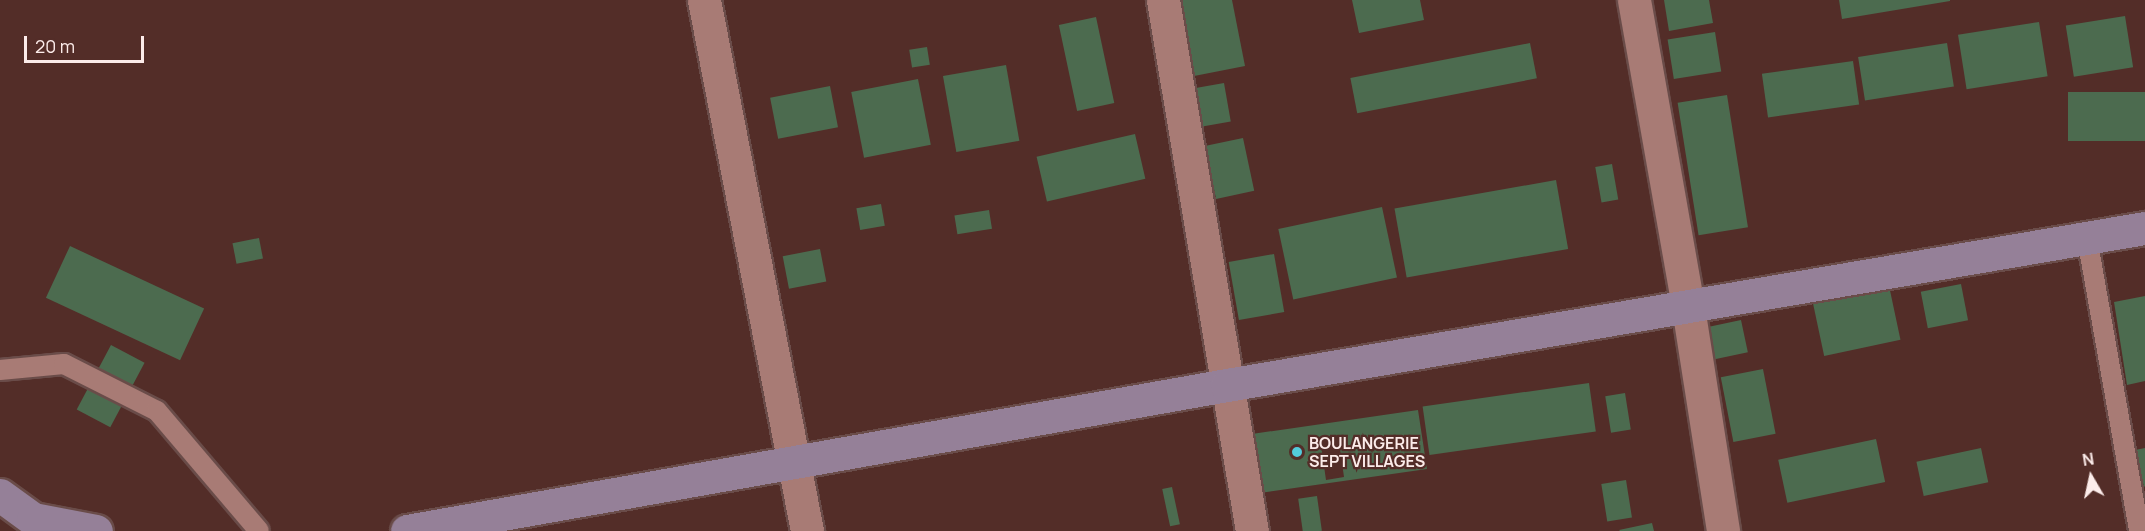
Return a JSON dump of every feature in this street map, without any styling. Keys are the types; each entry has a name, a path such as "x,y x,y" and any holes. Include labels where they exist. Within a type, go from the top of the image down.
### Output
{"main road":[{"path":"407,531 1227,385 2145,228"},
{"path":"0,495 33,519 96,531"}],"street":[{"path":"704,0 807,531"},
{"path":"1162,0 1252,531"},
{"path":"1634,0 1688,307 1723,531"}],"lane":[{"path":"2087,238 2139,531"},
{"path":"0,370 64,364 157,411 259,531"}],"building":[{"path":"1173,0 1232,0 1245,66 1189,77"},
{"path":"1352,0 1420,0 1424,20 1359,33"},
{"path":"1664,0 1709,0 1713,23 1669,31"},
{"path":"1839,0 1950,0 1950,1 1842,19"},
{"path":"2125,16 2133,67 2074,77 2066,25"},
{"path":"1096,17 1114,103 1077,111 1059,25"},
{"path":"2039,22 2048,76 1967,89 1958,35"},
{"path":"1715,32 1721,72 1674,79 1668,40"},
{"path":"1530,43 1537,78 1357,113 1350,78"},
{"path":"1947,43 1954,86 1865,101 1858,57"},
{"path":"927,47 930,65 912,68 909,50"},
{"path":"1853,61 1859,105 1768,117 1762,74"},
{"path":"1006,65 1019,141 956,152 943,76"},
{"path":"918,79 931,145 864,158 851,92"},
{"path":"1224,83 1231,121 1198,127 1192,89"},
{"path":"830,86 838,127 778,139 770,98"},
{"path":"2068,92 2145,92 2145,141 2068,141"},
{"path":"1727,95 1748,227 1699,235 1678,103"},
{"path":"1135,134 1145,179 1047,202 1037,157"},
{"path":"1243,138 1254,191 1216,199 1205,146"},
{"path":"1612,164 1618,199 1602,202 1595,167"},
{"path":"1556,180 1568,249 1407,277 1394,208"},
{"path":"881,204 885,226 860,230 856,208"},
{"path":"1382,207 1397,277 1293,299 1278,229"},
{"path":"989,210 992,229 957,234 954,215"},
{"path":"259,238 263,259 237,264 232,243"},
{"path":"70,246 204,309 180,360 46,298"},
{"path":"820,249 826,281 789,289 783,256"},
{"path":"1274,254 1284,312 1239,320 1229,262"},
{"path":"1888,281 1900,340 1824,356 1812,297"},
{"path":"1961,284 1968,320 1928,328 1921,292"},
{"path":"2145,296 2145,381 2127,385 2114,302"},
{"path":"1741,320 1748,352 1714,360 1707,327"},
{"path":"111,345 145,363 110,427 77,409"},
{"path":"1763,369 1776,434 1733,442 1721,377"},
{"path":"1589,383 1596,432 1429,455 1423,406"},
{"path":"1625,393 1631,430 1611,433 1605,396"},
{"path":"1418,410 1427,469 1253,494 1245,435","holes":["1338,435 1344,477 1326,480 1320,438"]},
{"path":"1876,439 1885,482 1787,503 1778,460"},
{"path":"1981,448 1988,482 1924,496 1916,462"},
{"path":"2145,448 2145,486 2144,487 2135,450"},
{"path":"1626,480 1632,518 1607,521 1601,484"},
{"path":"1172,487 1180,524 1170,526 1162,489"},
{"path":"1317,496 1322,531 1303,531 1298,499"},
{"path":"1652,523 1654,531 1619,530"}],"place":[{"name":"BOULANGERIE SEPT VILLAGES","path":"1297,452"}]}
